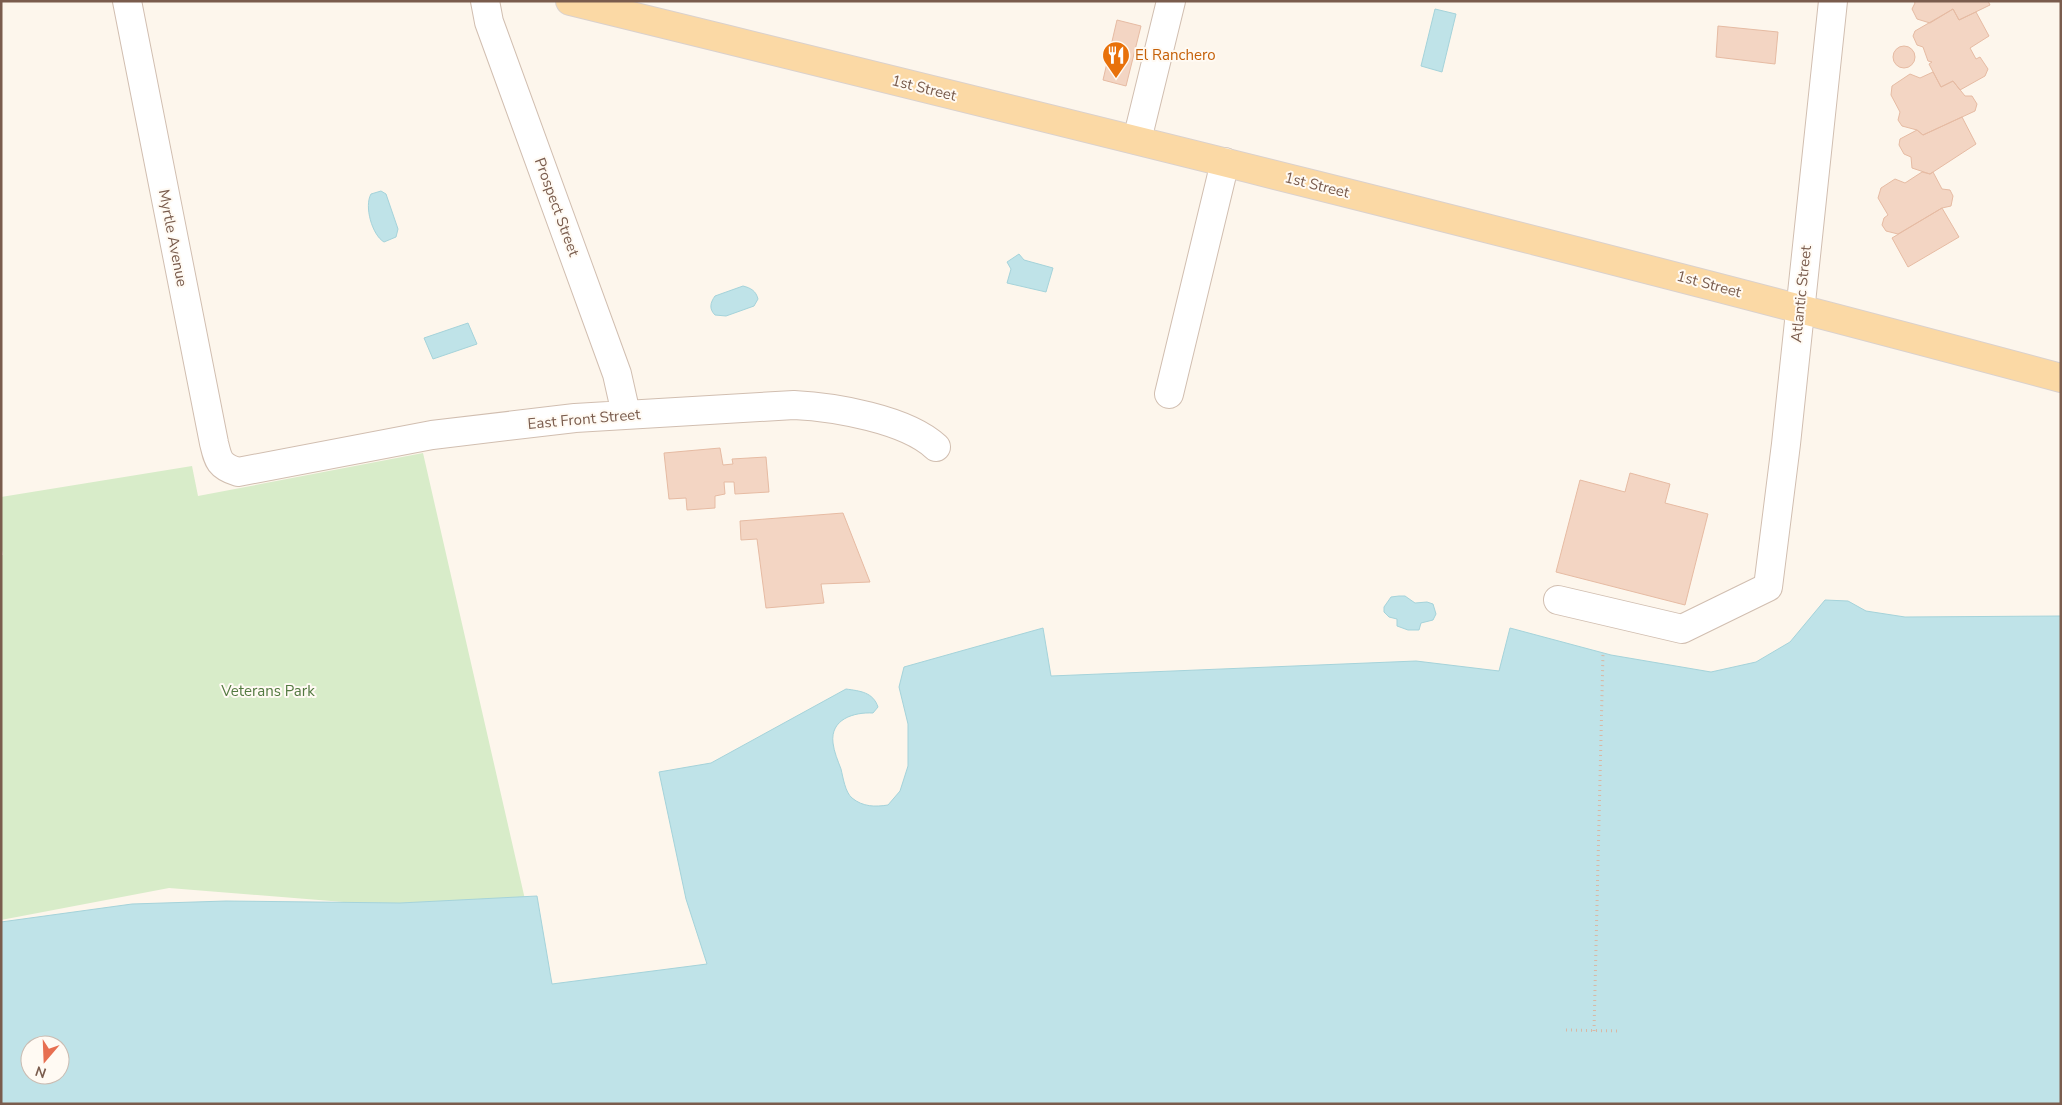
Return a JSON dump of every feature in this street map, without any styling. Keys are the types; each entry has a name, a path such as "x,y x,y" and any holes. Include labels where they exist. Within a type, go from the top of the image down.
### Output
{"main road":[{"name":"1st Street","path":"570,1 1225,162 1800,308 2061,378"}],"street":[{"name":"Myrtle Avenue","path":"127,1 214,443 219,462 229,469"},
{"name":"Prospect Street","path":"485,1 489,22 617,374 626,414"},
{"path":"1137,140 1171,1"},
{"name":"Atlantic Street","path":"1558,600 1682,629 1768,587 1786,444 1833,1"},
{"path":"1169,394 1225,162"},
{"name":"East Front Street","path":"229,469 238,472 432,435 626,414 794,405 827,407 893,424 926,438 936,447"}],"path":[{"path":"1594,1031 1604,653"},
{"path":"1566,1030 1618,1031"}],"green space":[{"name":"Veterans Park","path":"423,453 529,917 169,888 1,920 1,555 3,555 1,545 1,497 192,466 198,496"}],"water":[{"path":"1435,9 1456,14 1442,72 1421,66"},
{"path":"381,191 386,194 398,229 396,237 384,242 373,227 368,206 371,194"},
{"path":"1019,254 1024,260 1053,268 1046,292 1007,283 1011,269 1007,262"},
{"path":"743,286 751,289 756,294 758,299 754,306 726,316 715,315 711,306 715,296"},
{"path":"468,323 477,344 433,359 424,338"},
{"path":"1405,596 1415,603 1427,602 1433,604 1436,614 1433,620 1421,623 1419,630 1408,630 1397,626 1397,619 1389,617 1384,612 1384,607 1391,597"},
{"path":"1825,600 1848,601 1866,611 1905,617 2061,616 2061,1104 1,1104 1,922 132,904 226,901 400,903 537,896 552,984 707,964 686,899 659,772 711,763 846,689 869,695 878,707 873,713 851,716 839,723 835,728 833,743 845,784 852,798 860,803 874,806 888,805 900,791 908,766 908,724 899,687 904,667 1043,628 1051,676 1416,661 1499,671 1510,628 1611,655 1711,672 1756,662 1790,642"}],"building":[{"path":"1914,1 1988,1 1990,5 1959,20 1953,9 1930,23 1917,19 1912,9"},
{"path":"1953,9 1959,20 1976,12 1989,36 1970,48 1976,59 1980,57 1988,69 1985,76 1960,90 1953,81 1941,87 1929,64 1932,62 1928,61 1923,47 1917,45 1913,36 1915,31"},
{"path":"1117,20 1141,26 1126,86 1103,80"},
{"path":"1718,26 1778,32 1775,64 1716,57"},
{"path":"1904,46 1914,53 1915,57 1908,67 1904,68 1894,61 1893,57 1900,47"},
{"path":"1933,72 1941,87 1953,81 1965,96 1972,96 1977,104 1975,111 1923,135 1917,130 1902,126 1898,120 1900,112 1891,95 1892,86 1910,74 1920,78"},
{"path":"1962,117 1976,144 1930,174 1912,168 1911,157 1904,154 1899,145 1900,139 1917,130 1923,135"},
{"path":"1922,172 1930,174 1933,172 1942,189 1950,190 1953,196 1951,206 1942,208 1898,234 1886,231 1882,225 1884,218 1888,215 1878,198 1881,188 1895,179 1905,183"},
{"path":"1942,208 1959,237 1908,267 1892,238"},
{"path":"720,448 723,465 733,464 732,459 766,457 769,492 735,494 734,482 724,482 725,494 715,496 715,508 687,510 686,498 669,499 664,453"},
{"path":"1630,473 1670,484 1665,503 1708,514 1685,605 1556,572 1580,480 1625,492"},
{"path":"843,513 870,582 821,584 824,603 766,608 757,539 741,540 740,521"}],"place":[{"name":"El Ranchero","path":"1116,79"}]}
